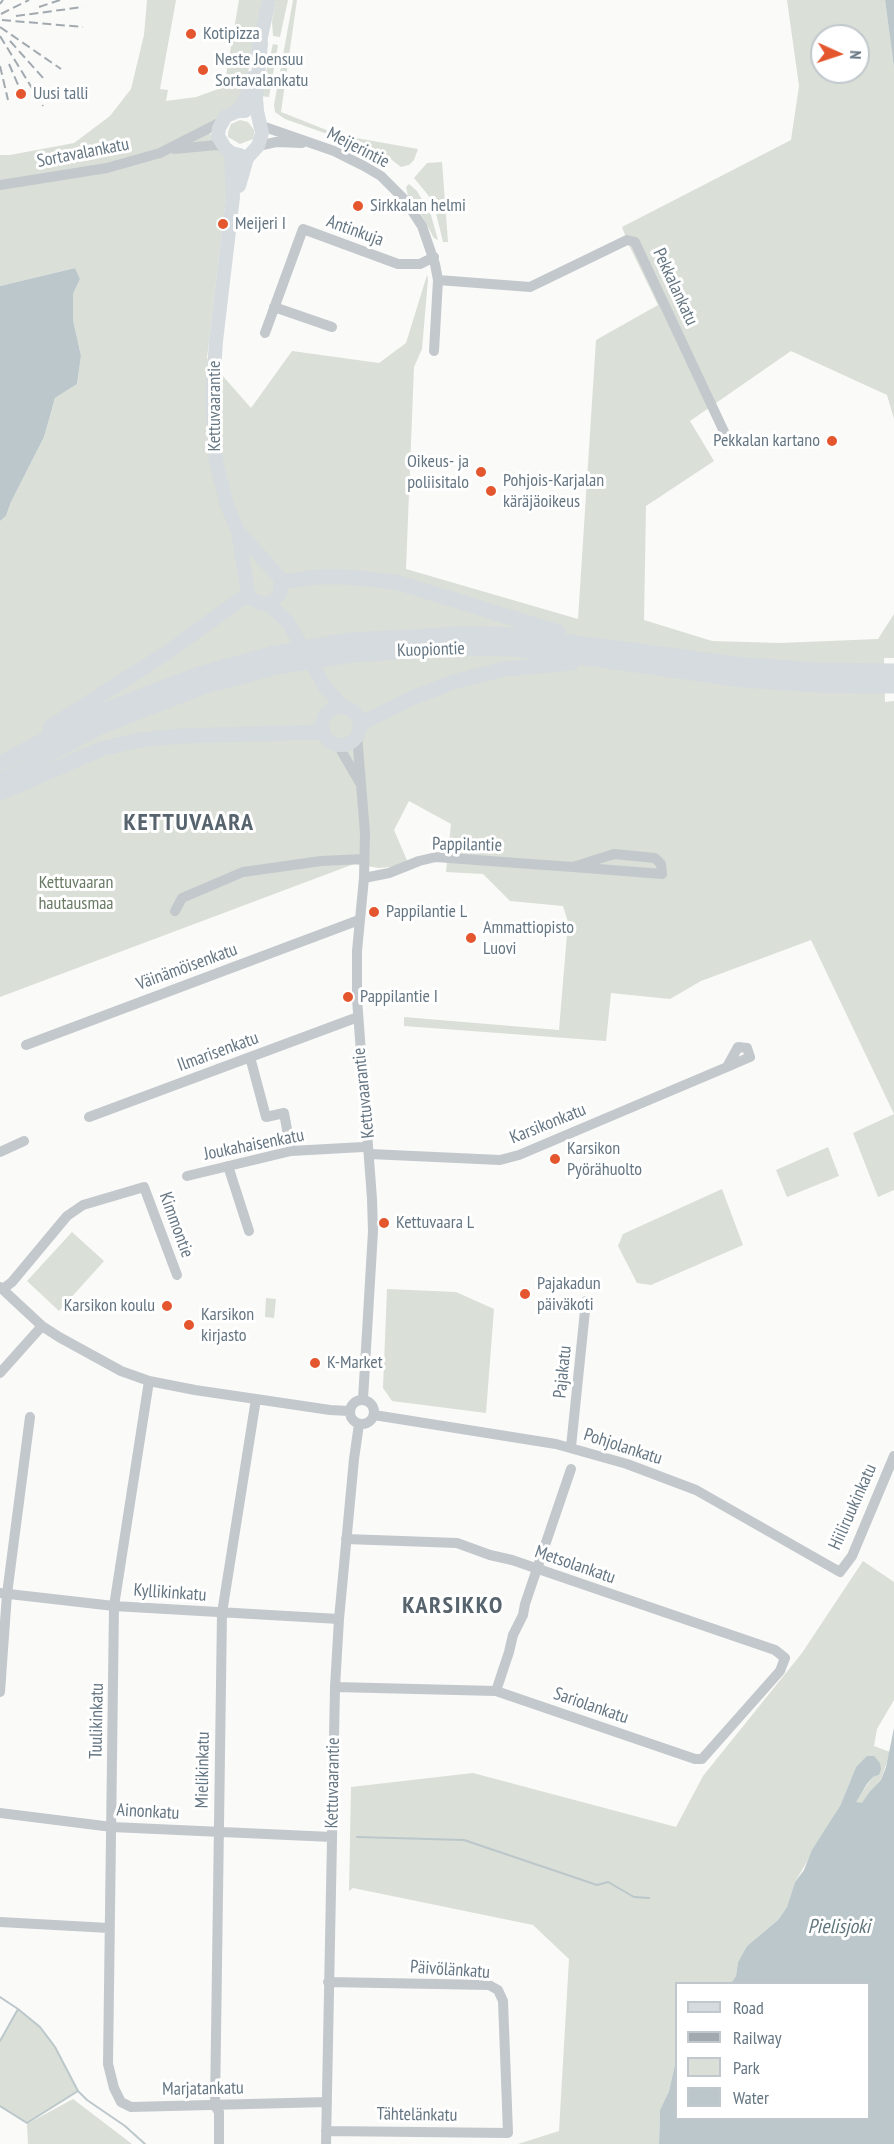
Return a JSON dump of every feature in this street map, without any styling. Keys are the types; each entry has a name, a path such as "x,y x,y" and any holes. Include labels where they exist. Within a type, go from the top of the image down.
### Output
{"highway":[{"path":"281,588 318,578 346,577 396,582 497,614 603,652"},
{"path":"0,761 165,654 248,588"},
{"name":"Kuopiontie","path":"0,761 123,702 199,674 274,653 350,640 464,634 517,634 742,680 817,685 889,678"},
{"name":"Kuopiontie","path":"0,781 72,740 128,715 203,687 277,667 352,654 464,648 603,652"},
{"path":"358,730 410,699 453,682 506,669 603,652"},
{"path":"0,793 34,776 101,749 140,740 180,736 322,732"}],"main road":[{"path":"238,111 247,96 269,0"},
{"path":"260,124 247,112 238,111 226,116 221,122 218,136 228,151 246,154 256,148 261,140 260,124 256,98 261,42"},
{"name":"Kettuvaarantie","path":"224,278 243,169 247,158 256,148"},
{"name":"Kettuvaarantie","path":"228,151 233,197 214,370 213,426 216,461 227,505 238,531 248,588"},
{"name":"Kettuvaarantie","path":"238,531 271,570"},
{"path":"281,588 273,602 256,602 248,588 249,577 256,570 266,568 279,577 289,625"},
{"path":"268,603 289,625 325,687 343,707 354,713 358,730 349,744 338,745 328,741 322,732 322,722 328,712 343,707"},
{"path":"325,687 328,712"}],"street":[{"name":"Sortavalankatu","path":"170,150 221,122"},
{"name":"Meijerintie","path":"260,124 334,151 381,176 394,188 422,226 434,257 438,280 434,351"},
{"name":"Meijerintie","path":"256,148 276,142 308,143"},
{"name":"Sortavalankatu","path":"0,185 107,168 170,150 217,145 228,151"},
{"name":"Antinkuja","path":"265,333 303,229 398,264 420,264 434,257"},
{"name":"Pekkalankatu","path":"438,280 530,287 627,240 635,242 727,438"},
{"path":"274,307 332,327"},
{"name":"Kettuvaarantie","path":"358,730 365,824 364,878 359,920 358,1017 373,1231 363,1399"},
{"name":"Kettuvaarantie","path":"338,745 362,786"},
{"name":"Pappilantie","path":"364,878 389,873 436,856 573,867 651,873 662,874 661,864 655,858 614,854 573,867"},
{"path":"175,911 182,898 243,872 321,861 364,859"},
{"name":"Väinämöisenkatu","path":"26,1045 359,920"},
{"name":"Ilmarisenkatu","path":"89,1117 358,1017"},
{"path":"250,1058 266,1117 284,1113 291,1151"},
{"name":"Karsikonkatu","path":"367,1150 500,1160 519,1155 727,1067"},
{"path":"0,1152 24,1142"},
{"name":"Joukahaisenkatu","path":"188,1176 291,1151 367,1150"},
{"path":"228,1166 249,1231"},
{"name":"Kimmontie","path":"1,1288 12,1282 68,1216 83,1205 144,1187 177,1275"},
{"path":"1,1288 42,1326 59,1337 121,1371 149,1381 256,1399 349,1411"},
{"name":"Pajakatu","path":"571,1447 586,1301"},
{"path":"0,1373 42,1326"},
{"name":"Tuulikinkatu","path":"108,2064 114,1606 149,1381"},
{"name":"Mielikinkatu","path":"219,2144 219,2112 215,2106 222,1612 256,1399"},
{"path":"363,1399 372,1405 374,1416 370,1421 359,1424 352,1419 349,1411 354,1402 363,1399"},
{"name":"Pohjolankatu","path":"374,1416 571,1447 627,1464 696,1490 840,1572"},
{"path":"0,1692 4,1593 30,1417"},
{"name":"Kettuvaarantie","path":"326,2144 335,1687 346,1539 359,1424"},
{"name":"Hiiliruukinkatu","path":"840,1572 852,1556 894,1456"},
{"path":"496,1691 513,1635 520,1623 571,1469"},
{"name":"Metsolankatu","path":"346,1539 448,1541 503,1557 775,1650 785,1658"},
{"name":"Kyllikinkatu","path":"4,1593 114,1606 339,1619"},
{"name":"Sariolankatu","path":"335,1687 496,1691 695,1759 702,1759 780,1671 785,1658"},
{"name":"Ainonkatu","path":"0,1813 112,1827 332,1838"},
{"path":"0,1922 109,1928"},
{"name":"Päivölänkatu","path":"328,1982 489,1985 498,1990 503,2001 508,2133"},
{"name":"Marjatankatu","path":"108,2064 114,2088 121,2102 131,2107 327,2102"},
{"name":"Tähtelänkatu","path":"326,2130 508,2133"}],"green space":[{"name":"Kettuvaaran hautausmaa","path":"147,0 176,0 160,89 168,90 166,101 196,97 224,87 239,0 262,0 244,93 238,105 206,127 224,156 229,173 207,358 251,408 292,351 379,363 406,343 427,275 422,349 414,367 406,569 578,619 596,340 658,305 622,227 791,140 799,86 787,0 885,0 894,68 894,419 887,395 791,351 690,421 714,461 646,506 644,620 712,641 780,643 878,639 894,614 894,658 884,658 885,702 894,701 894,1114 811,940 701,981 670,999 611,993 606,1041 404,1026 404,1017 559,1030 568,922 563,906 510,901 483,874 446,872 451,824 409,801 394,830 409,865 379,868 354,864 0,997 0,521 6,516 44,437 55,398 77,384 81,356 73,320 73,294 80,279 75,268 0,286 0,155 74,143 110,116 131,89 144,35"},
{"path":"276,0 288,0 280,37 273,36 272,21"},
{"path":"293,0 297,0 281,112 339,135 418,149 414,160 409,165 401,167 384,154 285,119 275,112 274,105"},
{"path":"273,44 278,45 269,97 260,96"},
{"path":"240,120 248,122 254,134 253,139 240,144 228,137 228,132 231,124"},
{"path":"442,162 448,242 443,242 435,209 428,195 414,178 427,163"},
{"path":"409,184 417,191 431,215 438,240 434,238 416,205 408,196 406,187"},
{"path":"894,1114 894,1190 878,1197 853,1133"},
{"path":"828,1147 839,1176 787,1197 776,1170"},
{"path":"722,1189 743,1245 651,1285 637,1283 618,1246 623,1234"},
{"path":"72,1232 104,1261 59,1311 27,1281"},
{"path":"387,1289 456,1292 494,1309 486,1413 392,1401 383,1388"},
{"path":"266,1298 276,1299 274,1318 265,1317"},
{"path":"863,1561 894,1582 894,1700 877,1729 874,1746 890,1752 881,1780 862,1804 855,1802 873,1777 879,1775 880,1763 874,1757 856,1767 840,1806 795,1882 787,1907 778,1920 747,1946 738,1962 736,1976 732,1982 675,1982 675,2064 669,2091 660,2110 659,2144 518,2144 559,2131 569,1959 533,1925 353,1888 349,1891 351,1787 473,1773 676,1827 703,1776 802,1653"},
{"path":"18,2009 40,2027 51,2040 78,2091 27,2123 0,2106 0,2041"},
{"path":"73,2099 132,2144 28,2144 27,2124"}],"water":[{"path":"885,0 894,0 894,68"},
{"path":"75,268 80,279 73,294 73,320 81,356 77,384 55,398 44,437 6,516 0,521 0,286"},
{"name":"Pielisjoki","path":"894,1728 894,2144 659,2144 660,2110 669,2091 675,2064 675,2120 870,2120 870,1982 732,1982 736,1976 738,1962 747,1946 778,1920 787,1907 795,1882 840,1806 856,1767 867,1756 874,1756 880,1763 881,1769 879,1775 873,1777 867,1784 856,1802 862,1803 881,1780"}],"waterway":[{"path":"357,1837 464,1840 597,1885 608,1882 634,1897 649,1898"},
{"path":"0,1997 40,2027 55,2047 78,2091 145,2144"},
{"path":"0,2041 18,2009"},
{"path":"0,2106 27,2123 78,2091"}],"railway":[{"path":"0,4 3,0"},
{"path":"1,14 29,0"},
{"path":"39,7 60,0"},
{"path":"16,16 83,7"},
{"path":"2,20 83,27"},
{"path":"0,27 61,69"},
{"path":"0,36 43,106"},
{"path":"10,41 44,79"},
{"path":"9,64 22,94"},
{"path":"0,66 8,100"}],"place":[{"name":"Kotipizza","path":"191,34"},
{"name":"Neste Joensuu Sortavalankatu","path":"203,70"},
{"name":"Uusi talli","path":"21,94"},
{"name":"Sirkkalan helmi","path":"358,206"},
{"name":"Meijeri I","path":"223,224"},
{"name":"Pekkalan kartano","path":"832,441"},
{"name":"Oikeus- ja poliisitalo","path":"481,472"},
{"name":"Pohjois-Karjalan käräjäoikeus","path":"491,491"},
{"name":"Pappilantie L","path":"374,912"},
{"name":"Ammattiopisto Luovi","path":"471,938"},
{"name":"Pappilantie I","path":"348,997"},
{"name":"Karsikon Pyörähuolto","path":"555,1159"},
{"name":"Kettuvaara L","path":"384,1223"},
{"name":"Pajakadun päiväkoti","path":"525,1294"},
{"name":"Karsikon koulu","path":"167,1306"},
{"name":"Karsikon kirjasto","path":"189,1325"},
{"name":"K-Market","path":"315,1363"}],"district":[{"name":"KETTUVAARA","path":"189,823"},
{"name":"KARSIKKO","path":"453,1606"}]}
